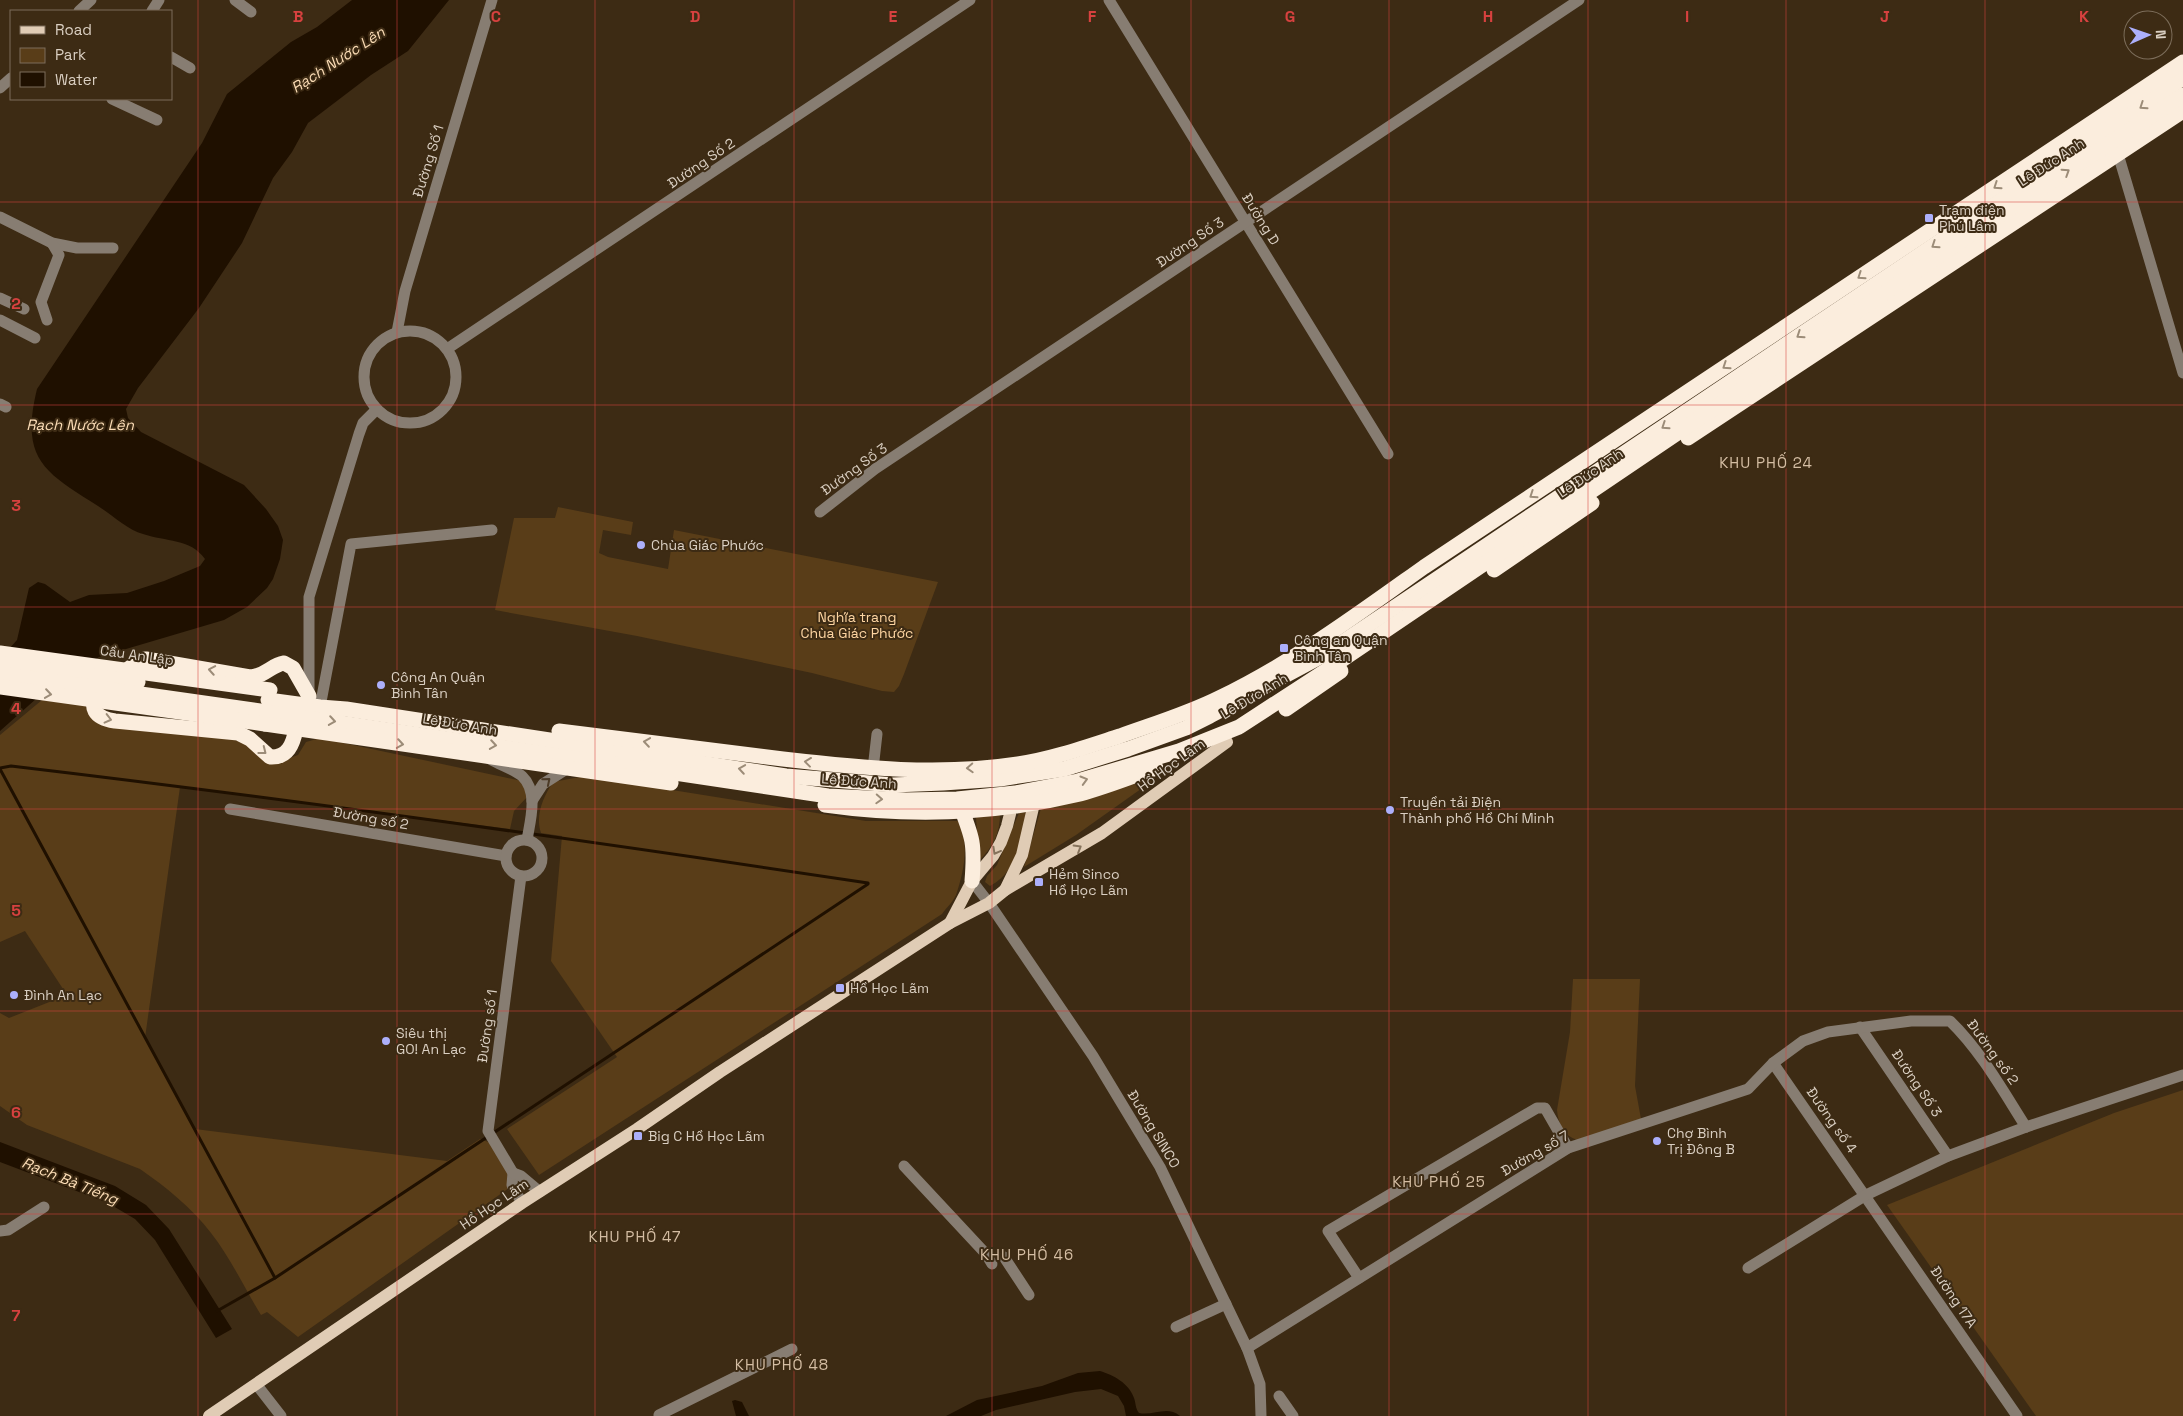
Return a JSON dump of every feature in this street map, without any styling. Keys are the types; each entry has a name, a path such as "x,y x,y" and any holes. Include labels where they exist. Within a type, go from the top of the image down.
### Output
{"highway":[{"name":"Lê Đức Anh","path":"1037,767 1218,699 1277,667 2183,62"},
{"name":"Lê Đức Anh","path":"267,706 315,702 346,709 786,776 862,783 917,784 1037,767 1074,766 1186,728 1322,656 2183,78"},
{"name":"Lê Đức Anh","path":"267,706 296,729 487,758 868,811 959,805 1036,796 1081,794 1227,742 1264,722 1318,688 1983,235 2183,94"},
{"name":"Lê Đức Anh","path":"1036,796 1179,751 1239,727 1983,235 2118,154 2183,110"},
{"name":"Cầu An Lập","path":"0,653 267,706"},
{"path":"296,729 287,751 282,756 270,756 250,739 238,732 108,720 97,715 94,703 95,698 109,684 136,663 146,659 250,677 262,676 284,663 293,668 315,702"},
{"name":"Cầu An Lập","path":"0,664 267,706"},
{"path":"0,674 267,706"},
{"path":"0,687 267,706"},
{"name":"Lê Đức Anh","path":"267,706 828,796 959,805"},
{"name":"Lê Đức Anh","path":"481,729 516,726 873,769 1018,770"},
{"path":"1227,742 1239,727"},
{"path":"959,805 974,844 972,881"}],"main road":[{"name":"Hồ Học Lãm","path":"209,1416 522,1203 637,1129 720,1072 950,923 989,903 1005,890 1102,833 1227,742"},
{"name":"Hồ Học Lãm","path":"1005,890 1022,855 1036,796 1037,767"},
{"name":"Hồ Học Lãm","path":"950,923 972,881 994,856 1007,826 1014,799 1018,770"}],"street":[{"path":"80,10 91,0"},
{"path":"235,0 251,12"},
{"name":"Đường Số 1","path":"397,332 405,291 492,0"},
{"name":"Đường Số 2","path":"447,349 970,0"},
{"name":"Đường D","path":"1109,0 1388,454"},
{"name":"Đường Số 3","path":"820,512 875,469 1580,0"},
{"path":"172,58 190,68"},
{"path":"0,88 10,79"},
{"path":"114,100 157,120"},
{"path":"2118,154 2183,373"},
{"path":"0,217 52,243 77,248 113,248"},
{"path":"47,320 41,302 59,255 52,243"},
{"path":"0,298 24,309"},
{"path":"0,320 35,338"},
{"path":"407,330 426,333 436,338 447,349 454,361 456,381 450,400 437,415 419,423 409,423 389,418 377,409 365,388 365,368 368,358 376,346 388,336 407,330"},
{"path":"315,702 308,614 312,584 359,434 364,423 377,409"},
{"path":"315,702 351,544 492,530"},
{"path":"873,769 877,734"},
{"path":"487,758 520,775 527,782 532,801 527,840"},
{"path":"532,801 543,784 568,768"},
{"name":"Đường số 2","path":"230,809 506,856"},
{"path":"521,840 527,840 538,847 542,858 541,864 533,874 521,876 511,871 506,862 506,856 511,846 521,840"},
{"name":"Đường số 1","path":"521,876 488,1131 513,1173 512,1185 522,1203"},
{"name":"Đường SINCO","path":"972,881 1093,1056 1160,1167 1247,1348 1260,1384 1262,1416"},
{"name":"Đường số 2","path":"1860,1028 1910,1021 1950,1021 1960,1031 1998,1082 2026,1127"},
{"name":"Đường Số 3","path":"1860,1028 1948,1156"},
{"name":"Đường số 7","path":"1247,1348 1568,1148 1748,1089 1773,1063 1803,1041 1828,1032 1860,1028"},
{"name":"Đường số 4","path":"1773,1063 1866,1195"},
{"path":"1748,1268 1866,1195 1948,1156 2026,1127 2183,1076"},
{"path":"1359,1278 1328,1231 1537,1108 1545,1108 1568,1148"},
{"path":"904,1166 986,1254 992,1264"},
{"name":"Đường số 1","path":"513,1173 521,1176 540,1192"},
{"name":"Đường 17A","path":"1866,1195 2017,1416"},
{"path":"0,1231 8,1230 44,1207"},
{"path":"1004,1257 1029,1295"},
{"path":"1176,1327 1226,1304"},
{"path":"659,1415 792,1349"},
{"path":"254,1386 273,1416"},
{"path":"254,1386 281,1416"},
{"path":"1280,1396 1293,1416"}],"green space":[{"name":"Nghĩa trang Chùa Giác Phước","path":"558,507 633,522 631,535 603,530 599,553 608,557 668,569 674,530 938,582 904,674 894,692 882,691 812,673 637,636 495,610 514,518 555,518"},
{"path":"42,700 88,706 93,718 245,739 273,764 298,755 306,742 320,738 522,781 528,796 514,811 510,829 180,787 145,1038 195,1129 447,1161 480,1139 491,1143 511,1175 509,1188 298,1337 267,1312 261,1315 218,1242 204,1224 178,1198 159,1183 140,1169 27,1125 0,1106 0,1013 9,1018 67,995 25,931 0,942 0,735"},
{"path":"585,776 866,821 958,821 964,838 963,867 956,895 942,914 539,1175 507,1129 617,1057 551,961 562,836 541,833 539,827 540,813 543,800 553,782"},
{"path":"1155,779 1076,835 1024,867 1042,805"},
{"path":"1026,812 1017,854 1007,872 990,886 985,882 987,876 997,865 1019,813"},
{"path":"1000,813 999,827 995,839 979,861 976,817"},
{"path":"1573,979 1640,979 1635,1086 1641,1119 1577,1140 1565,1132 1559,1120 1557,1110 1570,1032"},
{"path":"2183,1090 2183,1416 2036,1416 1887,1205 2114,1113"}],"water":[{"name":"Rạch Nước Lên","path":"352,0 449,0 408,51 371,75 308,123 292,152 273,178 242,243 199,308 138,388 126,409 128,418 141,432 244,485 266,509 278,526 283,540 280,559 273,579 267,588 247,607 224,620 99,657 37,698 0,731 0,659 17,640 29,588 38,582 45,584 70,602 89,595 127,593 164,581 200,566 205,559 199,552 185,544 137,532 63,483 50,472 41,461 35,448 32,432 37,389 202,143 227,94 291,42 317,27"},
{"name":"Rạch Bà Tiếng","path":"0,1142 115,1186 146,1205 169,1229 232,1329 216,1338 155,1240 135,1219 108,1203 0,1162"},
{"path":"1100,1371 1115,1377 1128,1388 1132,1393 1139,1413 1170,1411 1180,1416 1126,1416 1124,1406 1118,1396 1101,1389 1075,1392 996,1410 981,1416 946,1416 977,1400 1042,1386 1078,1373"},
{"path":"732,1401 742,1402 749,1416 736,1416"}],"waterway":[{"path":"0,768 11,766 333,807 868,883"},
{"path":"0,769 275,1278"},
{"path":"217,1311 275,1278 868,884"}],"place":[{"name":"Trạm điện Phú Lâm","path":"1929,218"},
{"name":"Chùa Giác Phước","path":"641,545"},
{"name":"Công an Quận Bình Tân","path":"1284,648"},
{"name":"Công An Quận Bình Tân","path":"381,685"},
{"name":"Truyền tải Điện Thành phố Hồ Chí Minh","path":"1390,810"},
{"name":"Hẻm Sinco Hồ Học Lãm","path":"1039,882"},
{"name":"Hồ Học Lãm","path":"840,988"},
{"name":"Đình An Lạc","path":"14,995"},
{"name":"Siêu thị GO! An Lạc","path":"386,1041"},
{"name":"Big C Hồ Học Lãm","path":"638,1136"},
{"name":"Chợ Bình Trị Đông B","path":"1657,1141"}],"district":[{"name":"KHU PHỐ 24","path":"1766,463"},
{"name":"KHU PHỐ 25","path":"1439,1182"},
{"name":"KHU PHỐ 47","path":"635,1237"},
{"name":"KHU PHỐ 46","path":"1027,1255"},
{"name":"KHU PHỐ 48","path":"782,1365"}]}
